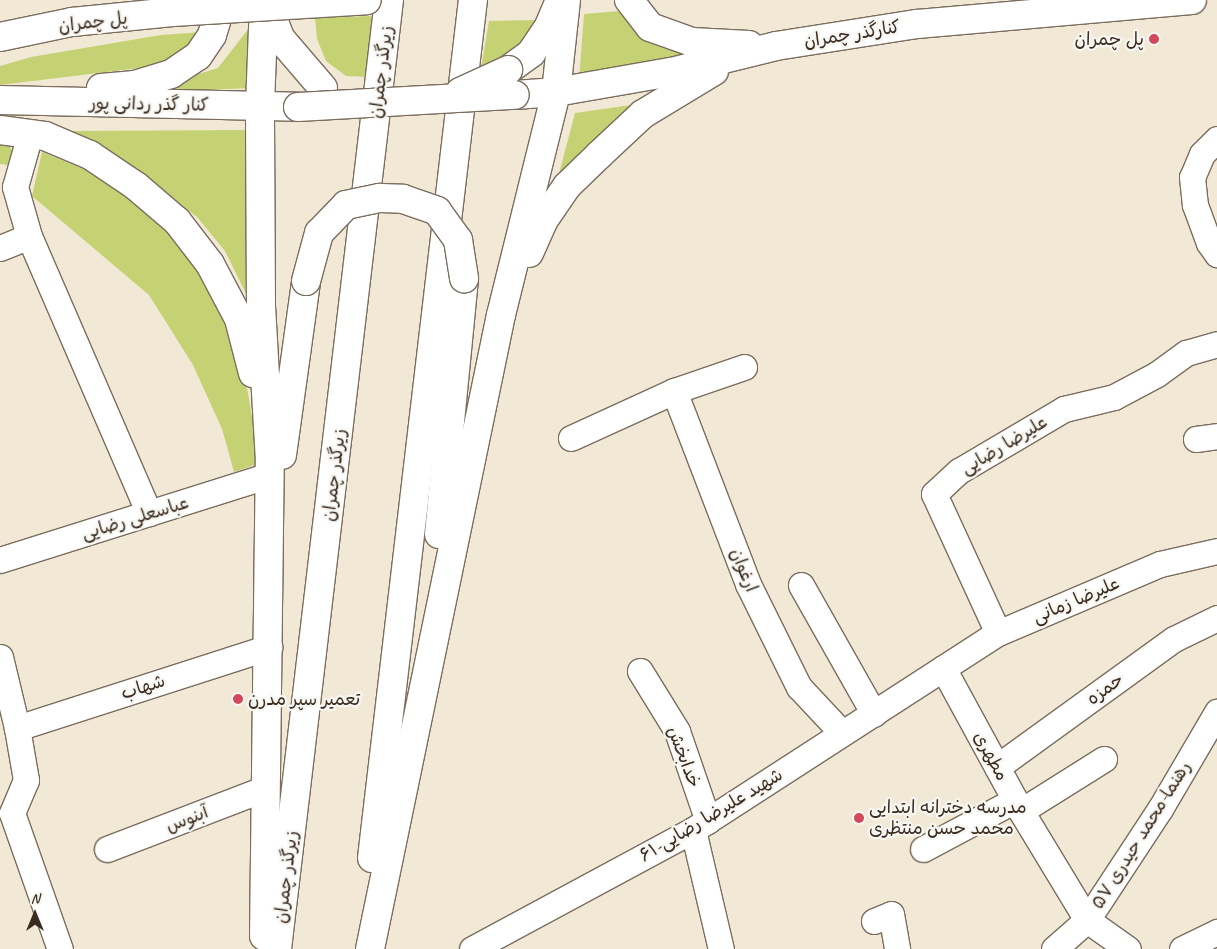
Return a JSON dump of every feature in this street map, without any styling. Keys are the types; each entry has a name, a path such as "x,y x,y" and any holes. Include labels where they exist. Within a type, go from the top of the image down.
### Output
{"main road":[{"path":"0,99 135,85 171,74 198,56 212,35 223,0"},
{"path":"265,0 280,38 324,88 383,102"},
{"path":"264,949 270,468 261,308 260,106 265,0"},
{"name":"پل چمران","path":"0,37 81,22 367,0"},
{"name":"زیرگذر چمران","path":"277,949 389,0"},
{"path":"366,949 366,909 473,0"},
{"path":"512,83 549,26 561,0"},
{"path":"370,949 501,315 556,92 566,0"},
{"path":"629,0 650,27 692,42 776,46"},
{"name":"کنارگذر چمران","path":"512,83 556,92 671,72 776,46 918,24 1192,0"},
{"path":"501,315 543,221 567,186 643,114 676,92 713,72 776,46"},
{"name":"کنار گذر ردانی پور","path":"0,99 298,107 445,99 512,83"},
{"path":"0,130 45,136 90,155 136,186 178,221 210,264 238,318 270,468"},
{"path":"269,548 306,281 319,233 346,205 380,198 403,199 437,211 458,240 464,279 427,668"}],"street":[{"path":"30,134 15,187 29,236 149,513"},
{"path":"1212,148 1192,177 1195,205 1209,243 1217,254"},
{"path":"0,248 29,236"},
{"name":"علیرضا رضایی","path":"998,633 934,494 959,471 1064,409 1114,397 1157,374 1186,354 1217,344"},
{"path":"571,438 674,391 744,367"},
{"name":"ارغوان","path":"674,391 748,584 799,687 842,733"},
{"name":"عباسعلی رضایی","path":"0,560 149,513 270,468"},
{"name":"علیرضا زمانی","path":"942,668 998,633 1160,564 1217,551"},
{"path":"801,585 874,714"},
{"name":"حمزه","path":"997,767 1174,639 1217,618"},
{"name":"شهاب","path":"17,728 269,647"},
{"path":"0,658 17,728 26,780 6,816 36,880 60,949"},
{"name":"۶۱-شهید علیرضا رضایی","path":"472,949 700,825 874,714 942,668"},
{"name":"مطهری","path":"942,668 1018,806 1087,920"},
{"name":"خدابخش","path":"640,671 677,731 700,825 721,949"},
{"name":"۵۷ رهنما-محمد حیدری","path":"1058,948 1087,920 1160,809 1217,712"},
{"path":"923,849 1018,806 1104,760"},
{"name":"آبنوس","path":"107,849 266,788"},
{"path":"874,921 891,914 897,949"},
{"path":"1087,920 1128,949"},
{"path":"1182,949 1217,932"}],"green space":[{"path":"620,11 630,25 654,41 699,55 579,80 584,14"},
{"path":"371,16 370,77 346,76 326,61 317,39 315,18"},
{"path":"539,20 515,54 481,68 489,21"},
{"path":"253,23 251,88 136,93 218,68"},
{"path":"203,32 186,50 164,65 0,85 0,66 31,57 161,35"},
{"path":"645,103 555,189 575,113"},
{"path":"249,130 253,308 225,251 197,217 116,155 69,131"},
{"path":"0,140 6,140 14,154 8,165 0,164"},
{"path":"42,152 98,175 153,216 201,271 228,324 247,388 260,463 234,472 222,429 193,365 149,295 32,196"}],"place":[{"name":"پل چمران","path":"1154,39"},
{"name":"تعمیر سپر مدرن","path":"238,699"},
{"name":"مدرسه دخترانه ابتدایی محمد حسن منتظری","path":"859,818"}]}
